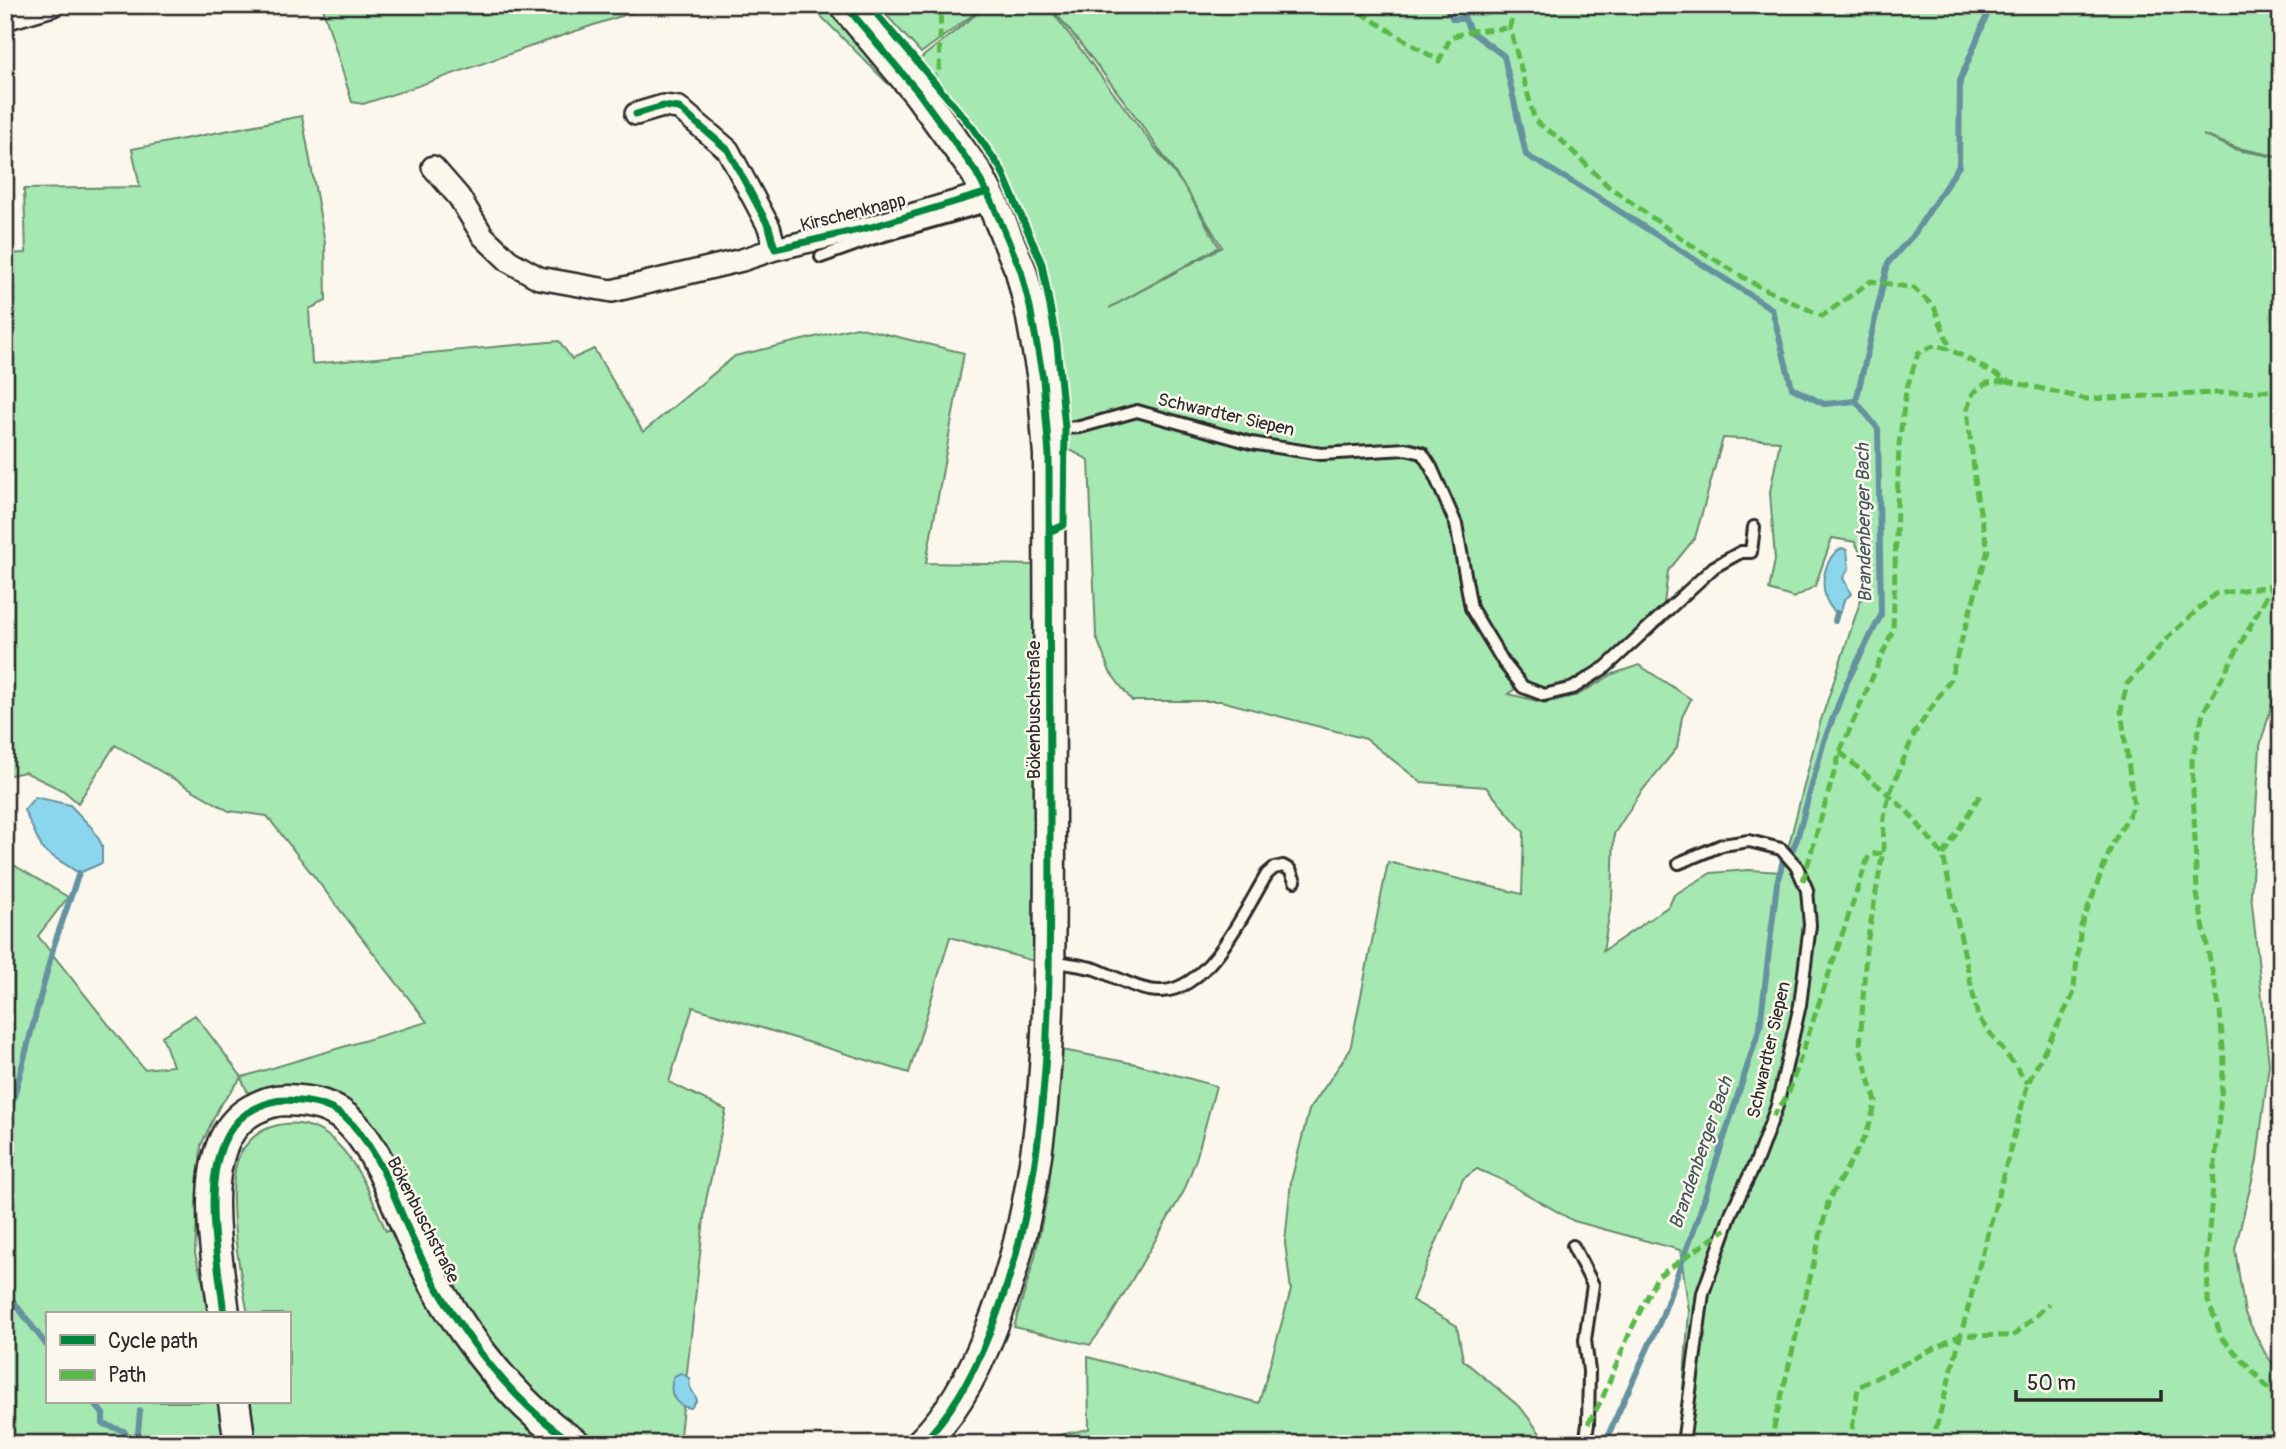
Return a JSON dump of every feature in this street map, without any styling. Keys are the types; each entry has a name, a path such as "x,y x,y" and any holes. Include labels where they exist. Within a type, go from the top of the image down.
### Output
{"main road":[{"name":"Bökenbuschstraße","path":"845,5 918,92 975,172 990,198 1021,271 1030,307 1043,379 1047,429 1051,687 1049,960 1044,1086 1036,1154 1017,1254 1003,1300 974,1368 948,1413 921,1444"},
{"name":"Bökenbuschstraße","path":"224,1312 212,1201 221,1144 233,1124 247,1112 275,1100 312,1101 334,1109 354,1126 383,1170 414,1242 443,1295 485,1361 552,1429 575,1444"},
{"path":"234,1404 240,1444"}],"street":[{"path":"5,19 53,5"},
{"path":"636,114 663,106 679,108 728,150 769,227 775,249"},
{"name":"Kirschenknapp","path":"433,167 459,197 483,236 509,261 539,278 583,288 612,291 990,198"}],"lane":[{"path":"821,257 990,198"},
{"name":"Schwardter Siepen","path":"1047,429 1080,427 1137,411 1251,443 1321,454 1406,449 1422,453 1456,524 1471,608 1504,663 1523,687 1544,695 1573,688 1606,667 1714,567 1741,552 1751,552 1754,527"},
{"name":"Schwardter Siepen","path":"1679,863 1722,845 1749,841 1781,849 1797,867 1807,890 1810,925 1800,1005 1777,1107 1756,1163 1732,1211 1703,1293 1683,1444"},
{"path":"1049,960 1092,968 1139,987 1161,991 1181,986 1204,969 1226,944 1267,874 1274,868 1283,866 1290,870 1295,881"},
{"path":"1573,1246 1593,1284 1585,1340 1588,1424 1585,1444"}],"green space":[{"path":"322,5 657,5 363,104 352,102"},
{"path":"810,5 830,5 896,79 889,85"},
{"path":"877,5 986,5 921,53"},
{"path":"988,5 1047,5 1185,188 1096,63 1049,5 2276,5 2281,27 2281,157 2238,148 2203,135 2237,150 2281,158 2281,673 2260,746 2251,894 2269,1064 2257,1160 2235,1249 2245,1314 2265,1353 2281,1375 2281,1444 1679,1444 1689,1311 1680,1250 1574,1221 1477,1169 1463,1179 1412,1300 1457,1326 1463,1360 1521,1408 1548,1444 1014,1444 1089,1429 1088,1357 1259,1403 1291,1290 1285,1243 1291,1181 1309,1110 1350,1050 1388,862 1522,894 1524,832 1486,787 1421,782 1366,739 1221,701 1132,701 1110,672 1096,636 1089,460 1059,444 1050,340 911,66","holes":["1187,191 1222,247 1109,308 1219,247","1723,438 1780,441 1770,492 1775,560 1769,590 1794,598 1815,586 1832,538 1855,542 1870,572 1820,723 1782,872 1749,870 1711,873 1674,895 1669,906 1603,951 1612,899 1614,834 1641,792 1677,748 1682,717 1691,699 1639,665 1613,674 1578,695 1545,703 1509,694 1525,680 1545,689 1572,682 1599,665 1664,604 1668,571 1695,538"]},
{"path":"302,116 325,243 326,301 309,309 312,364 559,341 572,359 594,349 643,432 735,356 857,327 964,353 926,563 1034,565 1037,962 950,937 909,1073 693,1007 669,1082 726,1110 706,1200 679,1444 5,1444 5,860 68,897 38,936 144,1069 173,1066 162,1036 195,1015 242,1077 427,1022 267,816 229,811 115,745 78,803 64,791 25,772 5,776 5,254 26,253 24,189 140,187 132,149","holes":["241,1078 248,1093 276,1086 343,1101 373,1125 395,1159 391,1229 386,1231 369,1192 346,1154 331,1138 314,1128 294,1124 265,1129 249,1142 238,1159 234,1181 234,1219 248,1312 290,1312 290,1404 46,1404 46,1312 214,1312 211,1310 195,1254 201,1145 219,1107"]},
{"path":"1062,1050 1136,1064 1216,1086 1197,1156 1184,1191 1108,1321 1090,1345 1014,1327 1035,1257 1049,1186"}],"water":[{"path":"1842,548 1847,550 1849,568 1843,578 1851,594 1844,600 1841,612 1837,613 1826,598 1824,579 1829,560"},
{"path":"35,797 70,805 93,829 102,845 102,863 79,873 43,850 24,810"},
{"path":"681,1373 689,1378 690,1387 697,1400 691,1408 676,1401 672,1392 674,1376"}],"waterway":[{"path":"1444,5 1453,19 1465,19"},
{"path":"1459,5 1470,31 1504,56 1526,155 1591,193 1772,309 1792,388 1824,404 1856,401"},
{"name":"Brandenberger Bach","path":"1791,853 1824,741 1847,682 1881,615 1878,429 1856,401 1888,263 1914,234 1959,166 1960,81 1991,5"},
{"path":"1835,621 1837,613"},
{"name":"Brandenberger Bach","path":"1604,1444 1661,1319 1697,1221 1760,1027 1777,883 1783,860"},
{"path":"5,1131 54,945 79,873"},
{"path":"5,1290 46,1345"},
{"path":"95,1404 103,1414 103,1424 124,1431 130,1444"},
{"path":"137,1444 140,1411"}],"marked path":[{"path":"929,81 939,72 941,5"},
{"path":"1348,5 1439,61 1451,37 1470,31 1510,28"},
{"path":"1514,5 1510,28 1535,121 1559,138 1608,186 1685,241 1756,285 1822,316 1871,281 1914,288 1934,307 1951,350"},
{"path":"1803,881 1840,752 1893,630 1899,444 1906,391 1918,353 1935,345 1951,350 2008,381 2086,399 2281,390"},
{"path":"1883,852 1884,817 1889,795 1914,734 1950,680 1988,550 1977,496 1967,409 1973,393 1986,383 2007,381"},
{"path":"2281,569 2203,713 2192,760 2197,894 2220,1011 2224,1061 2207,1254 2208,1301 2222,1338 2281,1402"},
{"path":"1935,1444 1936,1428 2028,1083 2073,995 2081,926 2112,845 2134,806 2121,710 2127,684 2170,635 2215,594 2271,586"},
{"path":"1840,752 1907,811 1943,855 1978,1017 2028,1083"},
{"path":"1943,855 1982,792"},
{"path":"1770,1444 1829,1199 1866,1135 1876,1102 1860,1048 1866,950 1883,852 1869,855 1788,1095 1773,1116"},
{"path":"1588,1424 1657,1277 1726,1229"},
{"path":"1850,1444 1858,1387 1961,1335 2013,1336 2049,1304"}],"cycle path":[{"path":"845,5 918,92 976,172 993,204 1021,271 1030,307 1043,379 1049,455 1048,1018 1037,1146 1027,1209 1011,1271 990,1332 962,1392 921,1444"},
{"path":"869,5 972,127 1001,169 1042,264 1057,344 1065,428 1064,525 1049,532"},
{"path":"636,114 663,106 679,108 728,150 769,227 775,249 871,227 988,192"},
{"path":"224,1312 213,1201 215,1172 222,1145 235,1123 256,1108 274,1101 286,1100 322,1105 346,1118 363,1137 387,1179 426,1267 480,1352 525,1403 575,1444"}]}
